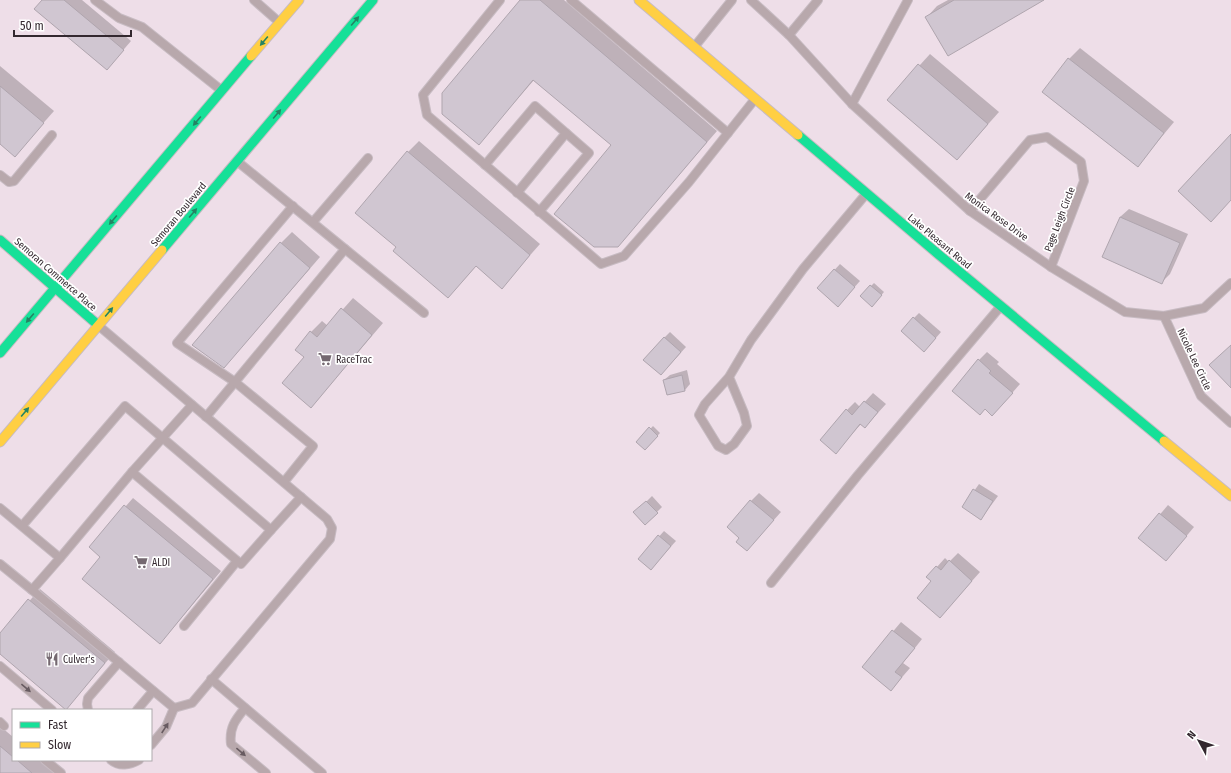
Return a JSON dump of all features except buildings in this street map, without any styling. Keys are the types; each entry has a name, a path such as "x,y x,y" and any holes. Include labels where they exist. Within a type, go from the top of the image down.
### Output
{"main road":[{"path":"0,353 299,0"},
{"name":"Semoran Boulevard","path":"0,442 373,0"},
{"name":"Lake Pleasant Road","path":"639,0 867,194 1231,496"},
{"name":"Semoran Commerce Place","path":"0,240 98,325"}],"lane":[{"path":"95,0 119,18 142,27 222,91"},
{"path":"254,0 280,22"},
{"path":"500,0 423,95 427,115 600,264 624,256 689,182 755,99"},
{"path":"571,0 728,133"},
{"path":"695,47 732,0"},
{"name":"Monica Rose Drive","path":"751,0 789,35 852,104 970,211 1051,267 1125,312 1164,316 1204,308 1231,283"},
{"path":"789,35 818,0"},
{"path":"852,104 908,0"},
{"path":"485,165 536,106 589,153 539,212"},
{"path":"516,193 566,133"},
{"path":"0,175 9,182 14,181 52,135"},
{"name":"Page Leigh Circle","path":"970,211 1030,140 1047,137 1081,162 1084,181 1051,267"},
{"path":"313,222 368,158"},
{"path":"237,160 424,313"},
{"path":"729,377 744,413 747,426 734,444 726,450 718,446 699,415 705,404 729,377 751,340 803,268 867,194"},
{"path":"284,482 313,446 235,382 177,343 293,206"},
{"path":"206,417 345,248"},
{"path":"771,583 858,475 1001,306"},
{"name":"Nicole Lee Circle","path":"1164,316 1201,396 1231,423"},
{"path":"98,325 327,519 332,528 330,539 192,703 174,708"},
{"path":"32,590 132,472 192,405"},
{"path":"22,526 125,406 271,530"},
{"path":"132,472 242,564 301,497"},
{"path":"0,508 60,558"},
{"path":"184,626 237,561"},
{"path":"0,564 174,708"},
{"path":"88,709 88,698 119,662"},
{"path":"0,666 51,709"},
{"path":"212,679 322,773"},
{"path":"138,709 153,691"},
{"path":"152,744 166,727 174,708"},
{"path":"245,708 234,722 230,733 232,744 266,773"},
{"path":"46,761 61,773"},
{"path":"112,761 115,764 127,765 137,761"}],"traffic: fast":[{"path":"162,250 373,0"},
{"path":"0,353 251,56"},
{"path":"798,135 938,254 1164,441"},
{"path":"0,240 98,325"}],"traffic: slow":[{"path":"251,56 299,0"},
{"path":"639,0 798,135"},
{"path":"0,442 162,250"},
{"path":"1164,441 1231,496"}],"place":[{"name":"RaceTrac","path":"325,359"},
{"name":"ALDI","path":"141,562"},
{"name":"Culver's","path":"52,659"}]}
